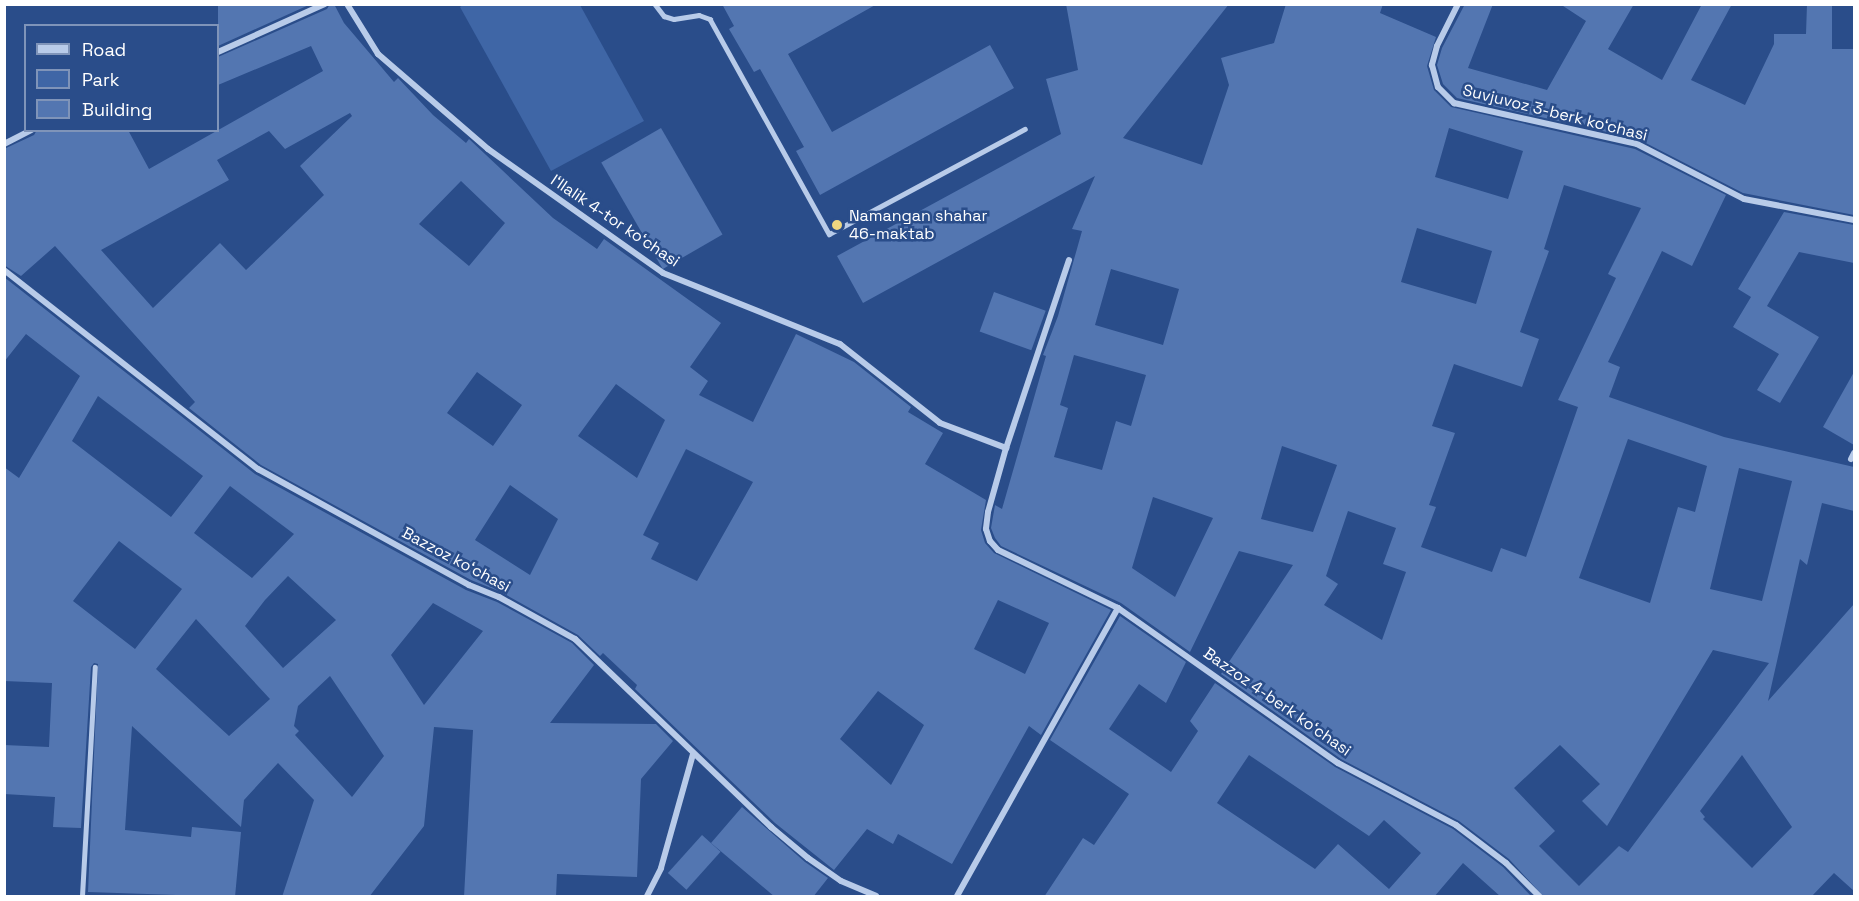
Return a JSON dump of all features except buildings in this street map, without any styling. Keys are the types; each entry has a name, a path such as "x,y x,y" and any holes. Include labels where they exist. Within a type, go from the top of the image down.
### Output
{"street":[{"path":"219,52 325,4"},
{"name":"Iʻllalik 4-tor koʻchasi","path":"347,4 378,54 488,149 663,273 840,344 940,423 1006,448"},
{"name":"Suvjuvoz 3-berk koʻchasi","path":"1458,4 1437,46 1432,65 1438,87 1454,102 1637,144 1744,199 1854,220"},
{"path":"4,144 28,132"},
{"name":"Bazzoz 4-berk koʻchasi","path":"1069,260 1006,448 988,512 986,529 990,541 998,550 1118,608 1338,763 1421,805 1477,839 1506,863 1539,897"},
{"name":"Bazzoz koʻchasi","path":"4,270 258,469 469,585 499,597 575,639 693,754 808,858 841,881 876,897"},
{"path":"957,897 1118,608"},
{"path":"647,897 661,868 693,754"}],"lane":[{"path":"655,4 664,16 674,19 699,15 710,19 829,234 1026,129"},
{"path":"82,897 95,667"}],"green space":[{"path":"464,4 580,5 644,121 551,171 460,7"}],"place":[{"name":"Namangan shahar 46-maktab","path":"837,225"}]}
